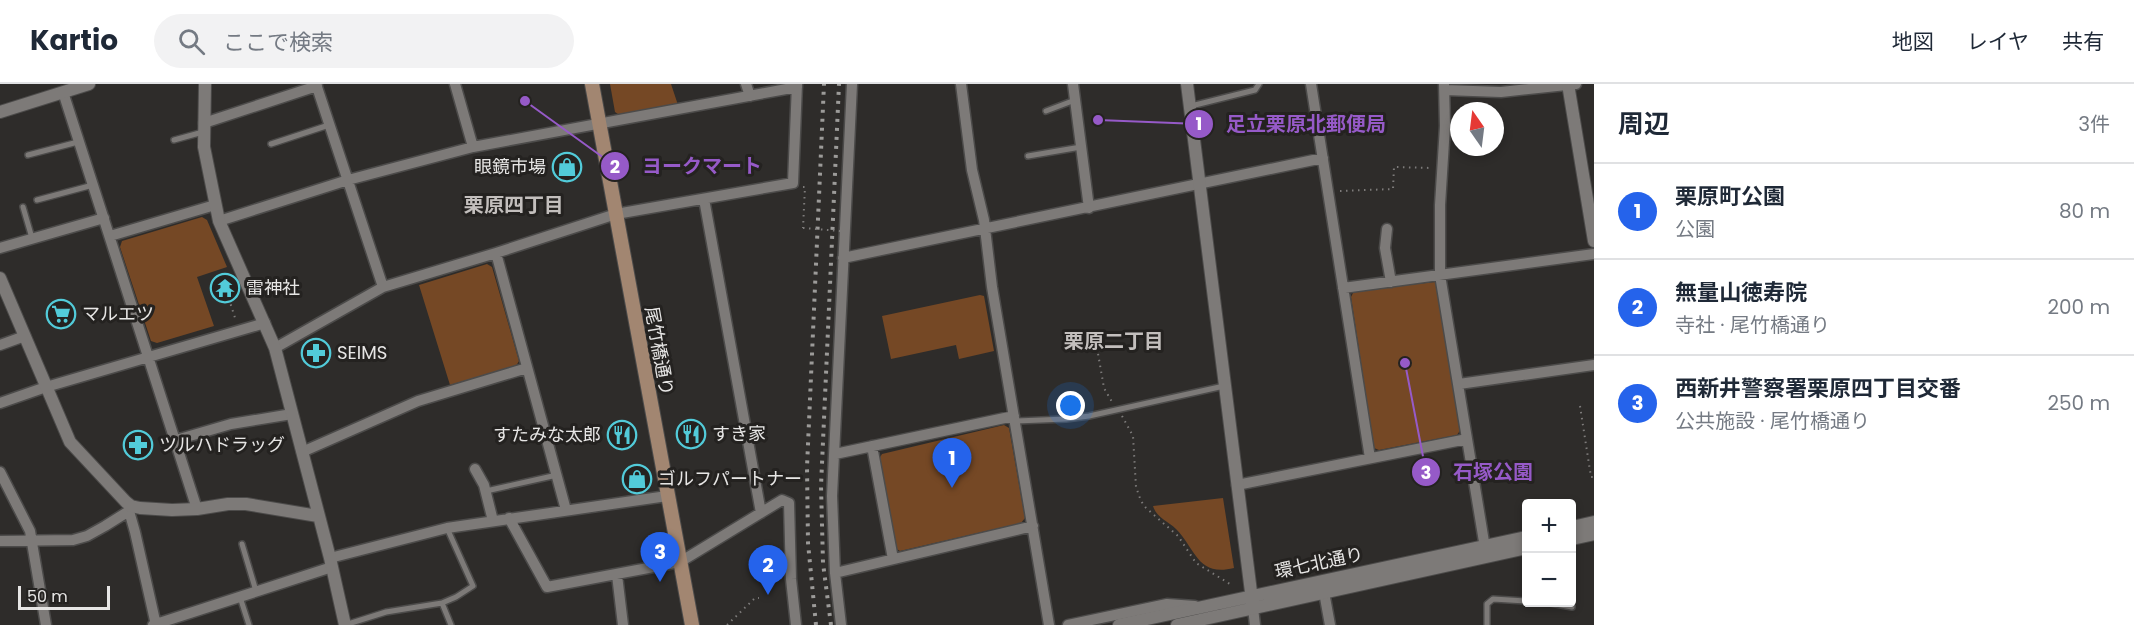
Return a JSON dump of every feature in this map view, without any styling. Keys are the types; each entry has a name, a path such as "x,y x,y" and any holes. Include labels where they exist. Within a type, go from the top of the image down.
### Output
{"main road":[{"name":"尾竹橋通り","path":"592,84 692,625"}],"street":[{"path":"0,112 89,84"},
{"path":"206,84 203,128 219,221 275,348 331,562 345,625"},
{"path":"455,84 473,147"},
{"path":"746,84 750,96"},
{"path":"841,625 835,573 831,496 835,454 852,84"},
{"path":"961,84 970,158 985,230 1049,625"},
{"path":"1073,84 1089,208"},
{"path":"1187,84 1256,625"},
{"path":"1311,84 1370,458"},
{"path":"1485,552 1440,275 1445,87 1501,92 1571,84 1594,241"},
{"path":"203,128 317,85 382,287"},
{"path":"219,221 348,180 473,147 797,86 793,183 616,214 382,287 275,348"},
{"path":"63,92 197,509"},
{"path":"843,258 1323,158"},
{"path":"704,199 761,513"},
{"path":"110,236 215,205"},
{"path":"0,248 104,218"},
{"path":"1387,229 1385,248 1391,282"},
{"path":"496,253 566,510"},
{"path":"1343,288 1594,254"},
{"path":"0,278 70,442 130,508 155,625 240,597 331,562 447,528 667,496"},
{"path":"0,403 46,387 265,323"},
{"path":"0,345 25,336"},
{"path":"1459,384 1594,365"},
{"path":"302,452 418,401 527,368"},
{"path":"176,440 231,424 292,414"},
{"path":"835,454 1015,419"},
{"path":"1237,485 1467,439"},
{"path":"872,446 892,559"},
{"path":"475,469 486,490 493,521"},
{"path":"0,472 30,531 46,625"},
{"path":"509,518 547,587 680,562 782,500 789,503 795,625"},
{"path":"0,541 73,540 87,536 130,508 172,510 246,504 318,516"},
{"path":"1576,526 1594,522"},
{"path":"835,573 1033,526"},
{"path":"1576,538 1594,534"},
{"name":"環七北通り","path":"1252,602 1324,592 1485,552 1522,539"},
{"name":"環七北通り","path":"1177,625 1252,602 1485,552 1522,548"},
{"path":"617,575 623,625"},
{"path":"1324,592 1330,625"},
{"path":"1068,625 1167,604 1201,617"},
{"name":"環七北通り","path":"1119,625 1201,617"}],"lane":[{"path":"1190,106 1255,90 1259,84"},
{"path":"1046,111 1076,100"},
{"path":"271,144 330,125"},
{"path":"174,140 203,128"},
{"path":"28,155 78,142"},
{"path":"1028,156 1081,147"},
{"path":"37,200 93,185"},
{"path":"23,207 32,238"},
{"path":"1015,419 1066,419 1224,387"},
{"path":"486,490 557,476"},
{"path":"345,625 386,612 442,603 473,586 447,528"},
{"path":"242,544 256,591"},
{"path":"240,597 249,625"},
{"path":"1487,625 1487,604 1493,599 1522,601"},
{"path":"442,603 451,625"}],"path":[{"path":"1328,191 1393,189 1394,167 1443,168"},
{"path":"804,199 803,229 840,231 840,229"},
{"path":"227,293 238,326"},
{"path":"1096,342 1104,388 1133,436 1136,487 1141,501 1178,536 1196,563 1230,585"},
{"path":"1580,406 1591,477 1594,477"},
{"path":"727,625 755,598 759,598"}],"shaded area":[{"path":"610,84 671,84 678,105 624,118 615,112"},
{"path":"202,217 207,220 227,267 197,277 214,326 157,343 151,341 120,247 122,241"},
{"path":"487,264 492,267 519,361 516,366 450,385 419,285"},
{"path":"1435,282 1461,429 1457,435 1379,450 1374,448 1351,297 1354,291"},
{"path":"984,296 994,351 959,359 956,345 891,359 882,316"},
{"path":"1004,425 1009,428 1025,518 1021,523 900,551 895,548 879,459 882,454"},
{"path":"1223,498 1234,568 1222,570 1212,569 1205,565 1176,529 1160,516 1153,506"}],"railway":[{"path":"816,625 808,543 807,467 824,84"},
{"path":"831,625 823,563 821,486 839,84"}],"place":[{"name":"ヨークマート","path":"525,101"},
{"name":"足立栗原北郵便局","path":"1098,120"},
{"name":"眼鏡市場","path":"567,167"},
{"name":"雷神社","path":"225,288"},
{"name":"マルエツ","path":"61,314"},
{"name":"SEIMS","path":"316,353"},
{"name":"石塚公園","path":"1405,363"},
{"name":"すき家","path":"691,434"},
{"name":"すたみな太郎","path":"622,435"},
{"name":"ツルハドラッグ","path":"138,445"},
{"name":"ゴルフパートナー","path":"637,479"},
{"name":"栗原町公園","path":"952,488"},
{"name":"西新井警察署栗原四丁目交番","path":"660,582"},
{"name":"無量山徳寿院","path":"768,595"}],"district":[{"name":"栗原四丁目","path":"514,205"},
{"name":"栗原二丁目","path":"1114,341"}]}
